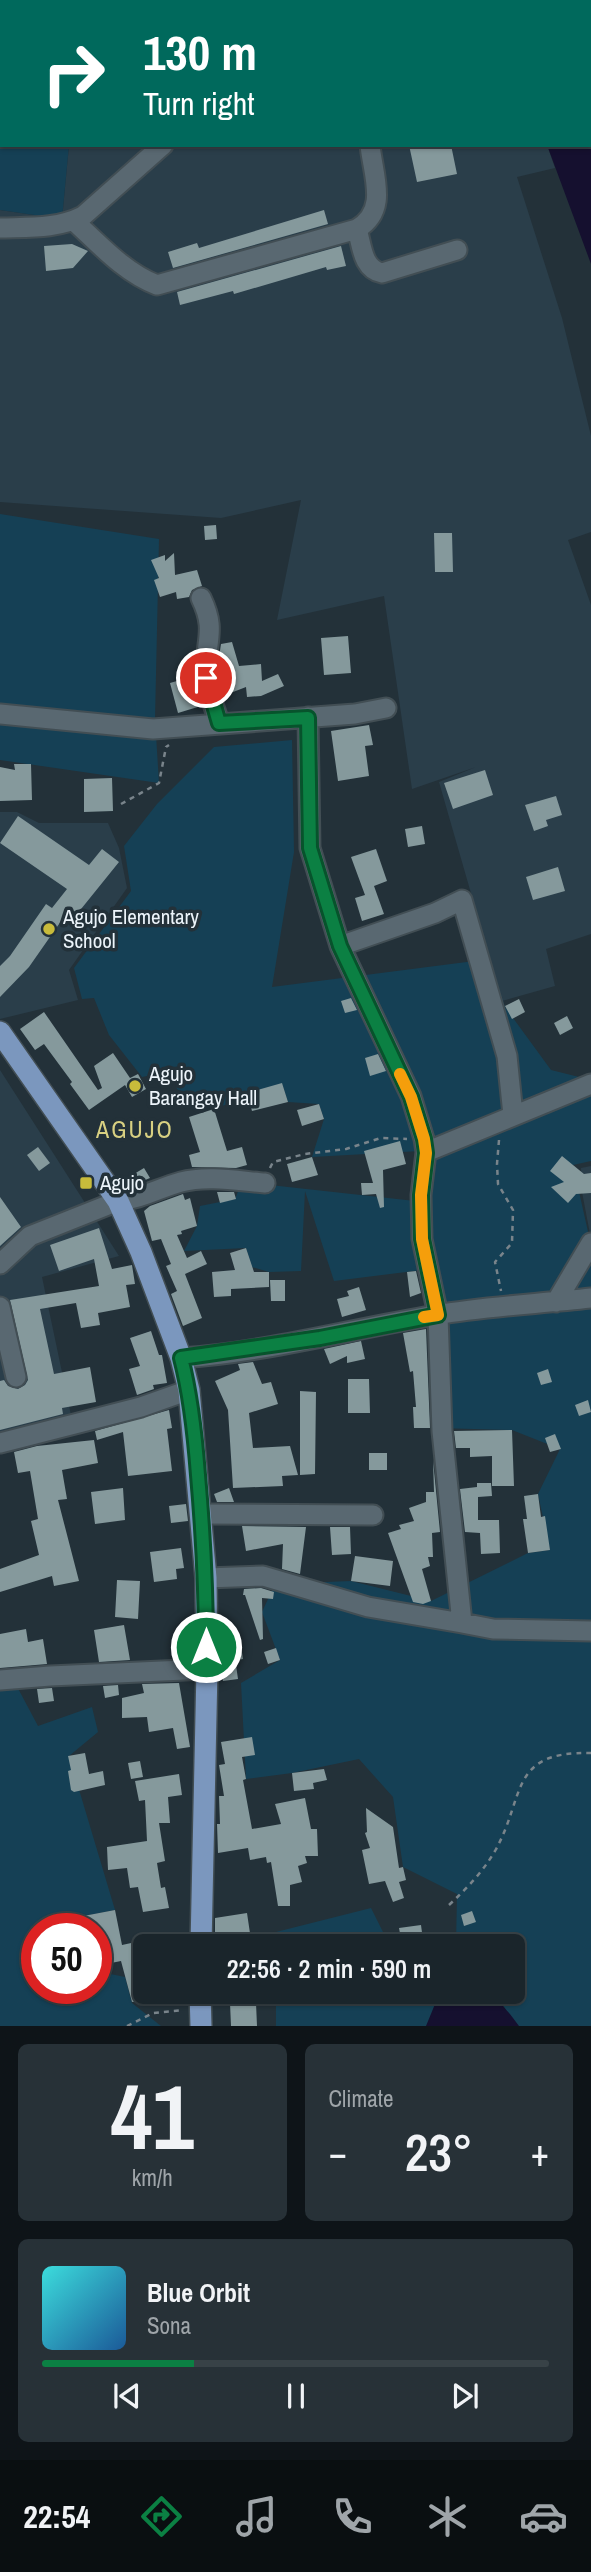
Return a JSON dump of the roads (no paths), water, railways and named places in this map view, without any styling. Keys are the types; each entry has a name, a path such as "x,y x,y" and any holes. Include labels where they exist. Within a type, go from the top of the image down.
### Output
{"main road":[{"path":"0,1032 118,1201 141,1252 181,1358 190,1390 206,1578 207,1669 201,1934"}],"street":[{"path":"0,228 62,225 83,216 161,147"},
{"path":"74,220 125,266 144,280 158,285 357,229 369,221 378,199 370,147"},
{"path":"357,229 367,263 375,271 382,272 457,250"},
{"path":"201,597 208,612 212,633 206,649 206,678 219,723"},
{"path":"0,715 153,729 355,714 386,708"},
{"path":"308,718 310,848 340,946 411,1097 425,1146 421,1195 422,1239 438,1315 442,1431 462,1623"},
{"path":"340,946 435,913 462,900 507,1056 507,1117"},
{"path":"425,1146 591,1084"},
{"path":"0,1264 30,1236 118,1201 133,1200 182,1182 199,1180 265,1183"},
{"path":"556,1302 591,1242"},
{"path":"181,1358 320,1338 503,1305 591,1298"},
{"path":"0,1307 16,1377"},
{"path":"0,1443 141,1407 190,1390"},
{"path":"201,1514 373,1515"},
{"path":"206,1578 263,1576 368,1606 493,1629 591,1631"},
{"path":"0,1680 207,1669"}],"place":[{"name":"Agujo Elementary School","path":"49,929"},
{"name":"Agujo Barangay Hall","path":"135,1086"},
{"name":"Agujo","path":"86,1183"}],"district":[{"name":"AGUJO","path":"135,1130"}]}
